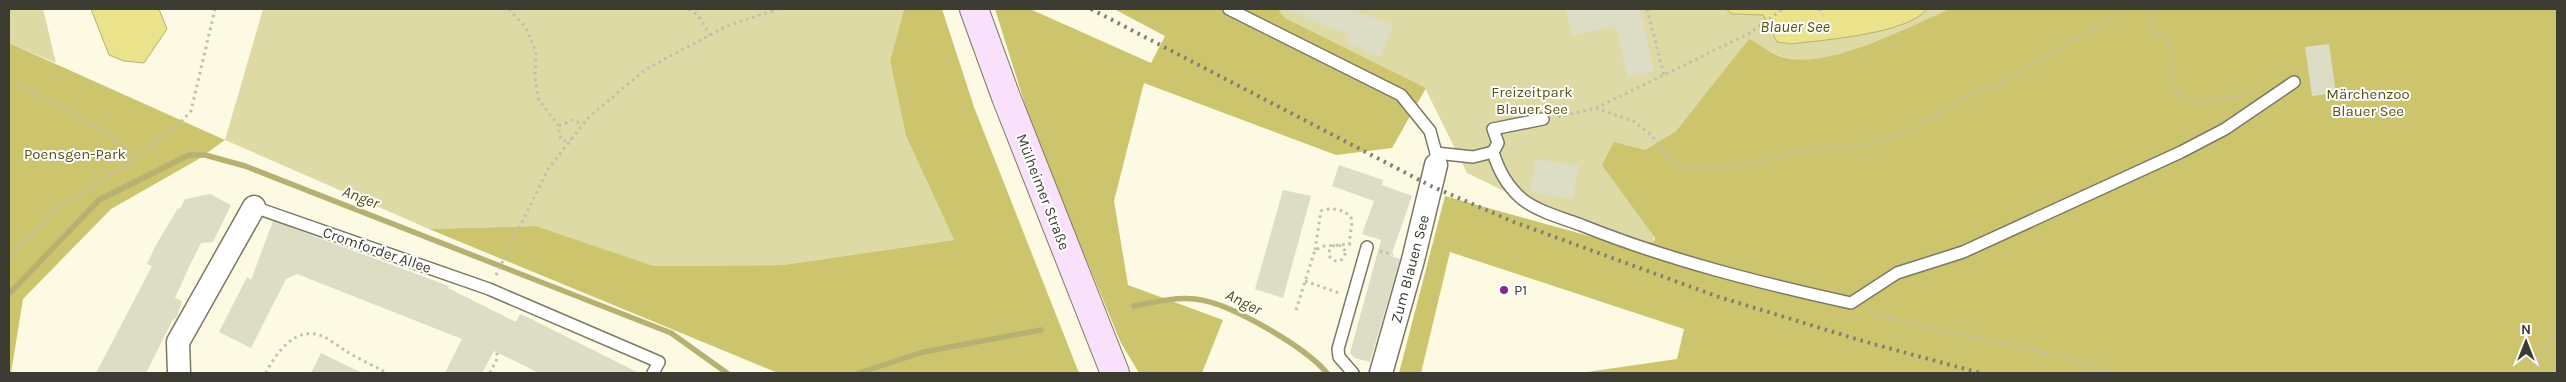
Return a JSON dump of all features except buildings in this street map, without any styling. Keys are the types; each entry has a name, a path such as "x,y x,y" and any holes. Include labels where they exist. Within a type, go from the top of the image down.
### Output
{"main road":[{"name":"Mülheimer Straße","path":"974,9 1006,97 1115,373"}],"street":[{"name":"Zum Blauen See","path":"1381,373 1413,260 1436,159"},
{"name":"Cromforder Allee","path":"179,373 178,342 254,207"}],"lane":[{"path":"1229,9 1401,95 1430,131 1436,159 1473,157 1493,152"},
{"path":"1543,119 1494,129 1498,143 1493,152 1497,165 1512,189 1523,200 1612,238 1765,284 1851,303 1897,273 1963,252 2181,152 2225,129 2294,82"},
{"name":"Cromforder Allee","path":"254,207 489,289 659,362 653,373"},
{"path":"1353,373 1339,357 1338,348 1367,247"}],"path":[{"path":"9,258 60,205 134,160 177,126 191,111 215,9"},
{"path":"509,9 526,28 536,52 536,78 539,100 559,126 559,135 563,141 571,140"},
{"path":"689,9 698,15 710,35"},
{"path":"495,275 548,169 589,116 646,69 727,26 778,9"},
{"path":"1646,9 1664,75"},
{"path":"1558,116 1596,108 1748,34 1784,9"},
{"path":"1819,9 1823,15"},
{"path":"1596,108 1636,122 1651,135 1675,165 1718,169 1761,161 1814,147 1853,149 1908,132 1965,96 2011,79 2022,70 2107,21 2119,9"},
{"path":"2150,9 2148,13 2150,26 2162,36 2170,53 2170,76 2178,94 2190,103 2251,94 2264,101"},
{"path":"9,79 96,126 121,144 134,160"},
{"path":"559,126 572,120 583,125"},
{"path":"1296,310 1315,250 1320,211 1325,209 1339,210 1351,217 1349,244"},
{"path":"1315,250 1349,244 1413,260"},
{"path":"1336,245 1345,251 1344,258 1339,262 1333,261 1328,254 1330,249 1336,245"},
{"path":"1305,281 1326,290 1352,296"},
{"path":"1851,303 1893,319 2067,358 2112,373"},
{"path":"2533,373 2541,362 2557,328"},
{"path":"266,373 272,359 289,342 301,335 314,334 326,338 346,352 387,373"},
{"path":"490,373 498,359 497,350"}],"green space":[{"path":"9,9 43,9 56,63 9,43"},
{"path":"263,9 904,9 890,61 906,136 954,240 783,265 654,266 536,226 429,229 225,140"},
{"path":"904,9 942,9 974,107 1079,373 778,373 429,229 536,226 654,266 783,265 954,240 906,136 890,61"},
{"path":"995,9 1030,9 1151,63 1165,36 1114,9 1278,9 1285,18 1426,88 1392,148 1336,155 1144,83 1114,201 1128,285 1223,320 1202,373 1139,373 1121,343 1035,136"},
{"name":"Freizeitpark Blauer See","path":"1278,9 1951,9 1893,35 1823,58 1803,61 1787,59 1749,40 1676,131 1645,150 1654,242 1611,242 1536,213 1520,205 1508,193 1467,173 1425,88 1285,18"},
{"name":"Märchenzoo Blauer See","path":"1950,9 2557,9 2557,373 1580,373 1677,359 1684,329 1450,252 1421,373 1399,373 1445,196 1611,242 1654,242 1655,238 1602,165 1614,142 1645,150 1676,131 1749,39 1774,54 1785,58 1808,60 1849,51 1893,35"},
{"name":"Poensgen-Park","path":"9,43 225,140 197,160 111,209 23,299 11,373 9,373"}],"water":[{"path":"91,9 159,9 167,29 144,63 124,61 109,55"},
{"name":"Blauer See","path":"1726,9 1927,9 1917,18 1884,30 1843,38 1791,44 1777,42 1763,15 1732,14"}],"waterway":[{"name":"Anger","path":"9,294 99,200 189,155 205,155 245,166 671,333 727,373"},
{"name":"Anger","path":"1134,306 1180,299 1210,302 1266,327 1302,351 1327,373"},
{"name":"Anger","path":"859,373 923,352 1041,330"}],"railway":[{"path":"1091,9 1431,186 1514,222 1716,296 1866,342 1980,373"}],"place":[{"name":"P1","path":"1504,290"}]}
